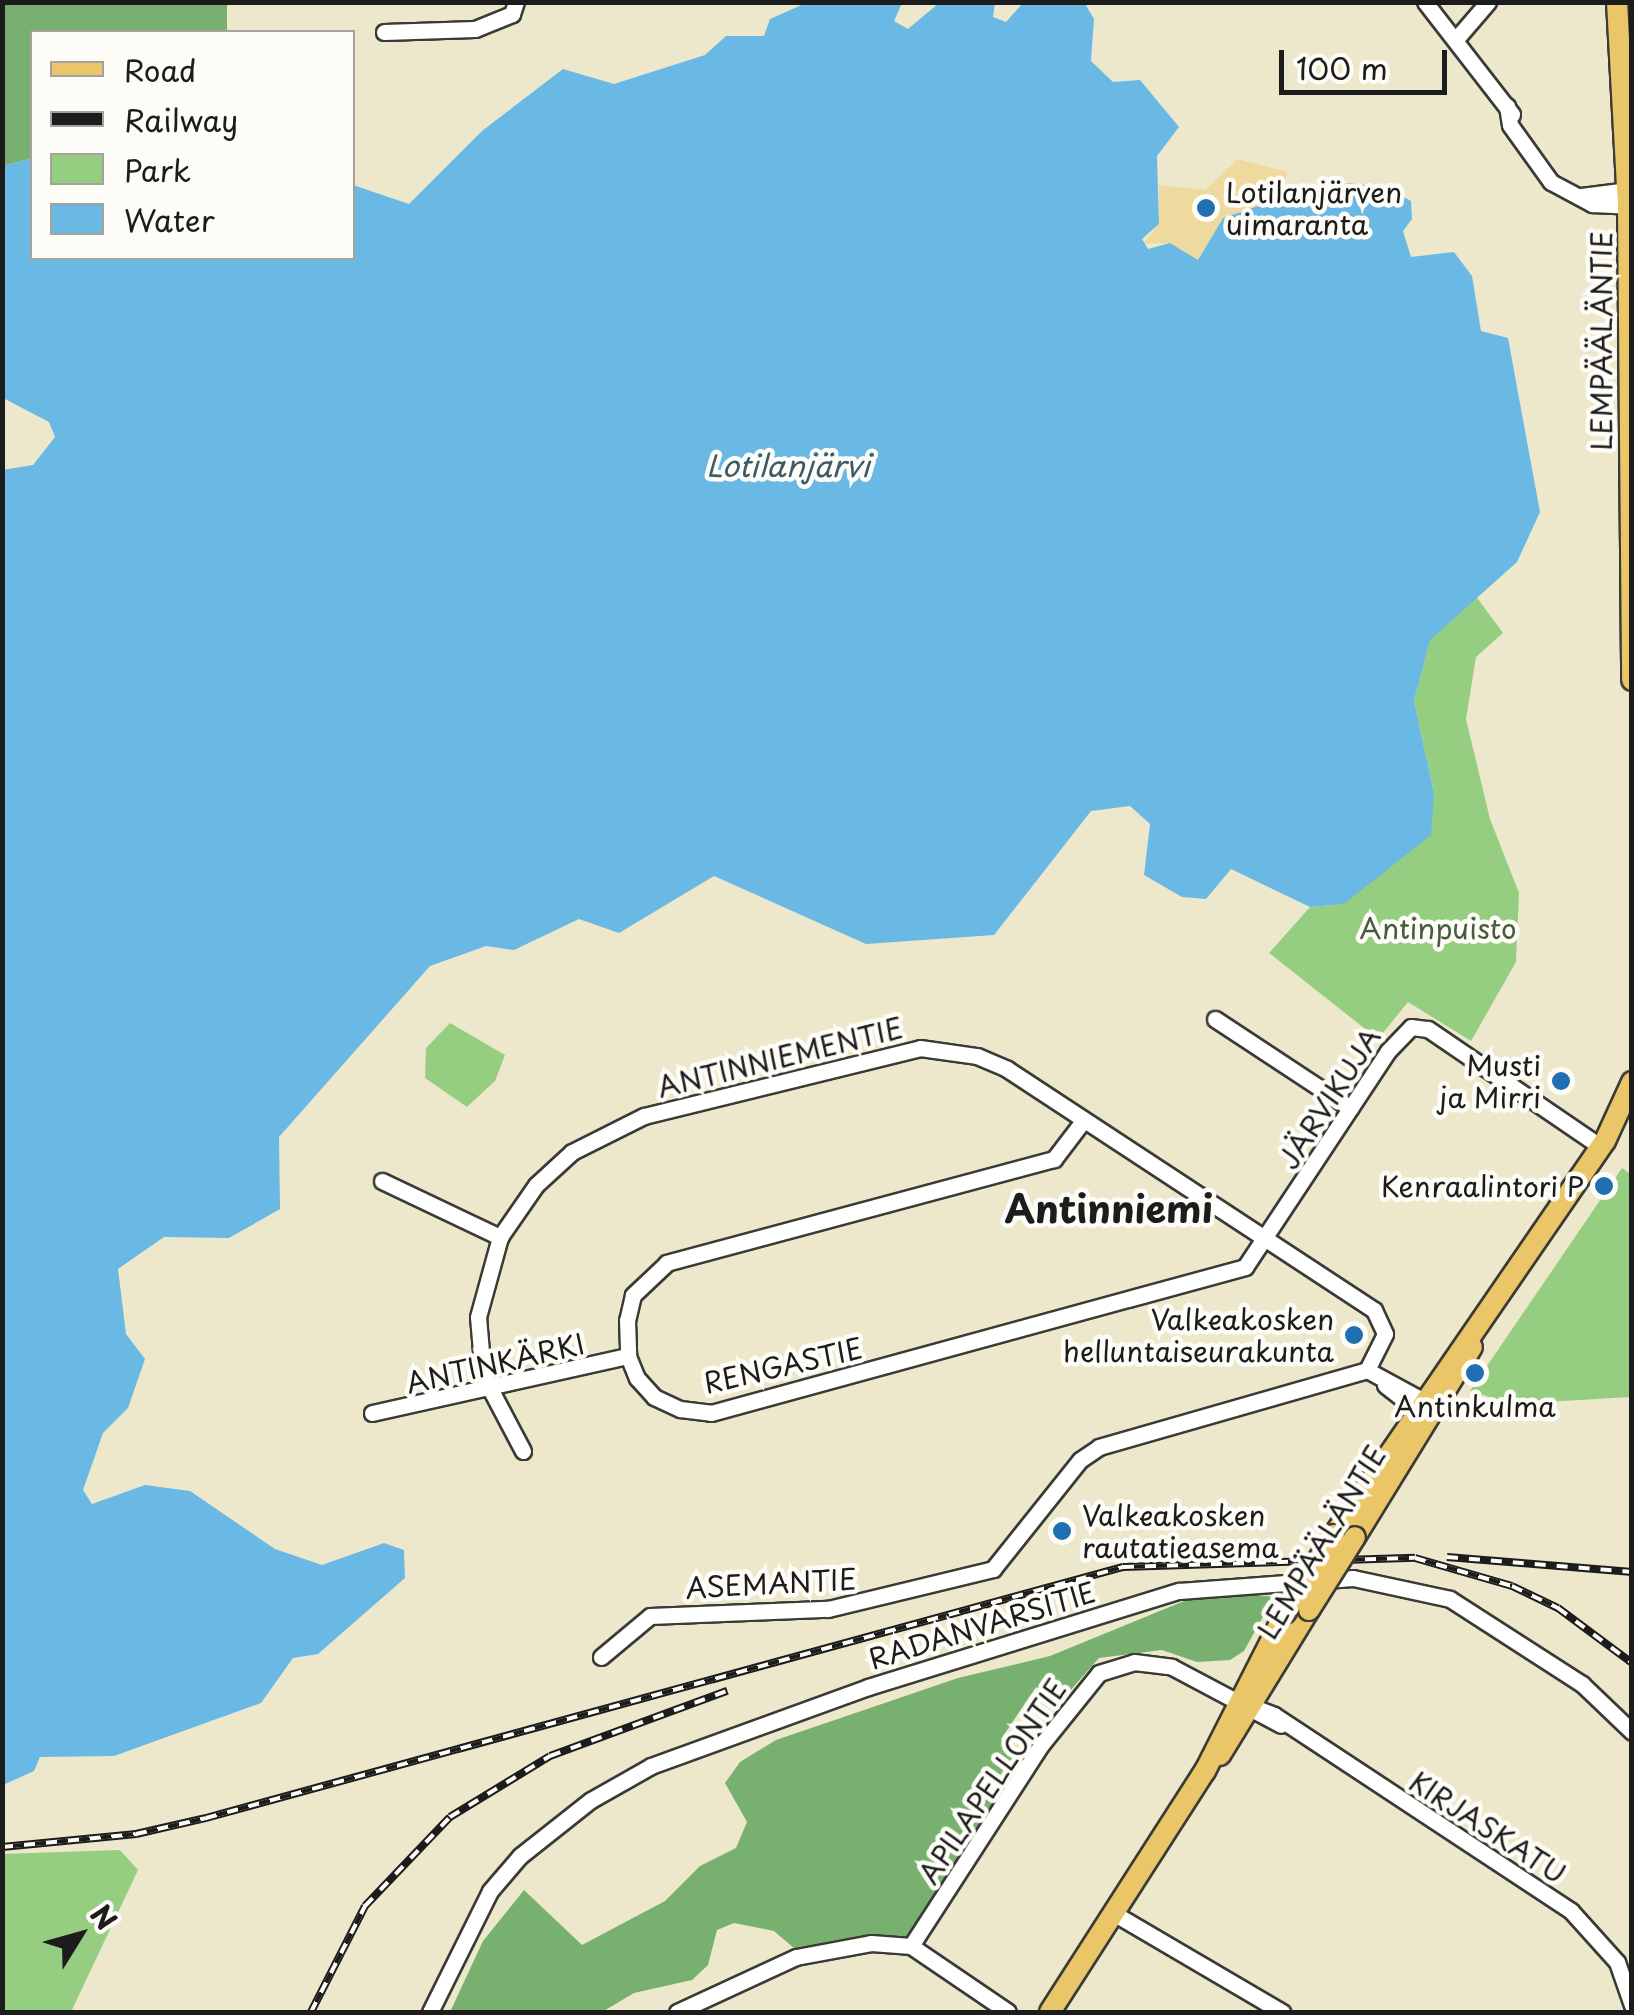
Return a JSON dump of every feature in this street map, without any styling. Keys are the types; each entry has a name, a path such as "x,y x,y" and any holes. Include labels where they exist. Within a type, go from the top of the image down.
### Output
{"main road":[{"name":"LEMPÄÄLÄNTIE","path":"1618,2 1628,198 1632,680"},
{"name":"LEMPÄÄLÄNTIE","path":"1603,1144 1631,1084"},
{"name":"LEMPÄÄLÄNTIE","path":"1248,1707 1286,1613 1344,1536 1425,1405 1470,1356 1475,1336 1603,1144 1632,1111"},
{"name":"LEMPÄÄLÄNTIE","path":"1050,2012 1309,1610 1344,1536"}],"street":[{"path":"384,32 475,29 512,14 516,2"},
{"path":"1426,2 1507,106 1520,138 1551,182 1592,204 1628,198"},
{"path":"1456,38 1488,2"},
{"path":"1214,1019 1350,1108"},
{"name":"JÄRVIKUJA","path":"1267,1239 1398,1036 1420,1026 1603,1144"},
{"name":"ANTINNIEMENTIE","path":"523,1450 488,1388 478,1351 478,1317 500,1237 536,1185 604,1132 892,1052 920,1048 976,1056 1083,1120 1381,1316 1385,1334 1366,1370"},
{"path":"628,1356 633,1296 667,1262 1054,1159 1083,1120"},
{"path":"382,1181 500,1237"},
{"name":"RENGASTIE","path":"628,1356 654,1396 680,1410 711,1413 1218,1278 1245,1267 1267,1239"},
{"name":"ANTINKÄRKI","path":"372,1413 628,1356"},
{"path":"1366,1370 1425,1405"},
{"name":"ASEMANTIE","path":"601,1657 650,1616 828,1609 993,1569 1080,1460 1099,1446 1366,1370"},
{"name":"RADANVARSITIE","path":"430,2012 490,1892 520,1856 591,1800 651,1766 868,1687 1180,1592 1353,1578 1450,1599 1582,1684 1632,1732"},
{"name":"APILAPELLONTIE","path":"911,1946 1041,1744 1098,1673 1153,1663 1248,1707"},
{"name":"KIRJASKATU","path":"1248,1707 1580,1918 1617,1962 1632,2004"},
{"path":"1115,1914 1282,2012"},
{"path":"677,2012 796,1957 871,1944 911,1946 1008,2012"}],"green space":[{"path":"3,3 227,3 227,30 30,30 30,159 3,166"},
{"name":"Antinpuisto","path":"1475,595 1503,633 1476,657 1466,719 1490,819 1519,893 1516,962 1471,1041 1408,1002 1378,1039 1269,953 1310,907 1344,904 1434,793 1414,701 1430,639"},
{"path":"450,1023 505,1055 495,1081 467,1107 425,1078 426,1048"},
{"path":"1622,1168 1632,1175 1631,1397 1513,1404 1470,1391"},
{"path":"1235,1592 1274,1597 1244,1651 1230,1660 1197,1662 1162,1650 1099,1658 1061,1701 1036,1687 1001,1739 1025,1756 907,1939 801,1954 774,1931 734,1923 717,1930 708,1965 692,1980 634,1993 602,2012 450,2012 483,1941 524,1890 582,1945 665,1901 700,1866 736,1848 747,1822 725,1783 740,1762 776,1740 958,1678 1050,1656 1194,1597"},
{"path":"120,1850 138,1870 71,2012 3,2011 3,1854"}],"sand":[{"name":"Lotilanjärven uimaranta","path":"1238,159 1287,172 1282,198 1223,218 1198,260 1170,243 1143,244 1159,224 1159,185 1205,190"}],"water":[{"name":"Lotilanjärvi","path":"1084,2 1094,19 1091,61 1113,82 1140,80 1179,127 1157,156 1159,224 1142,239 1148,249 1170,243 1198,260 1223,218 1309,189 1350,183 1388,188 1411,201 1412,219 1403,231 1411,257 1454,252 1472,276 1481,331 1508,338 1540,512 1517,562 1430,640 1414,701 1434,793 1431,835 1344,904 1310,907 1231,869 1206,899 1182,897 1144,875 1150,824 1130,806 1091,811 994,935 866,944 714,876 619,933 579,919 514,950 486,946 430,966 279,1137 280,1209 229,1238 164,1237 118,1269 126,1334 145,1359 128,1408 103,1433 83,1490 92,1504 145,1485 190,1491 275,1549 322,1565 384,1543 404,1550 405,1578 318,1654 293,1658 261,1703 114,1756 40,1757 34,1771 3,1785 2,470 33,465 55,437 49,422 3,398 3,166 30,159 30,260 355,260 355,186 409,204 482,131 563,69 614,84 705,55 726,36 764,36 770,19 806,3 902,3 894,21 908,29 939,3 995,3 993,17 1006,22 1023,3"}],"railway":[{"path":"1447,1557 1632,1572"},
{"path":"2,1847 136,1834 206,1818 1123,1567 1415,1558 1512,1586 1558,1608 1632,1663"},
{"path":"311,2012 365,1906 450,1817 550,1756 727,1691"}],"place":[{"name":"Lotilanjärven uimaranta","path":"1206,208"},
{"name":"Musti ja Mirri","path":"1561,1081"},
{"name":"Kenraalintori P","path":"1604,1186"},
{"name":"Valkeakosken helluntaiseurakunta","path":"1354,1335"},
{"name":"Antinkulma","path":"1475,1373"},
{"name":"Valkeakosken rautatieasema","path":"1062,1531"}],"district":[{"name":"Antinniemi","path":"1109,1208"}]}
